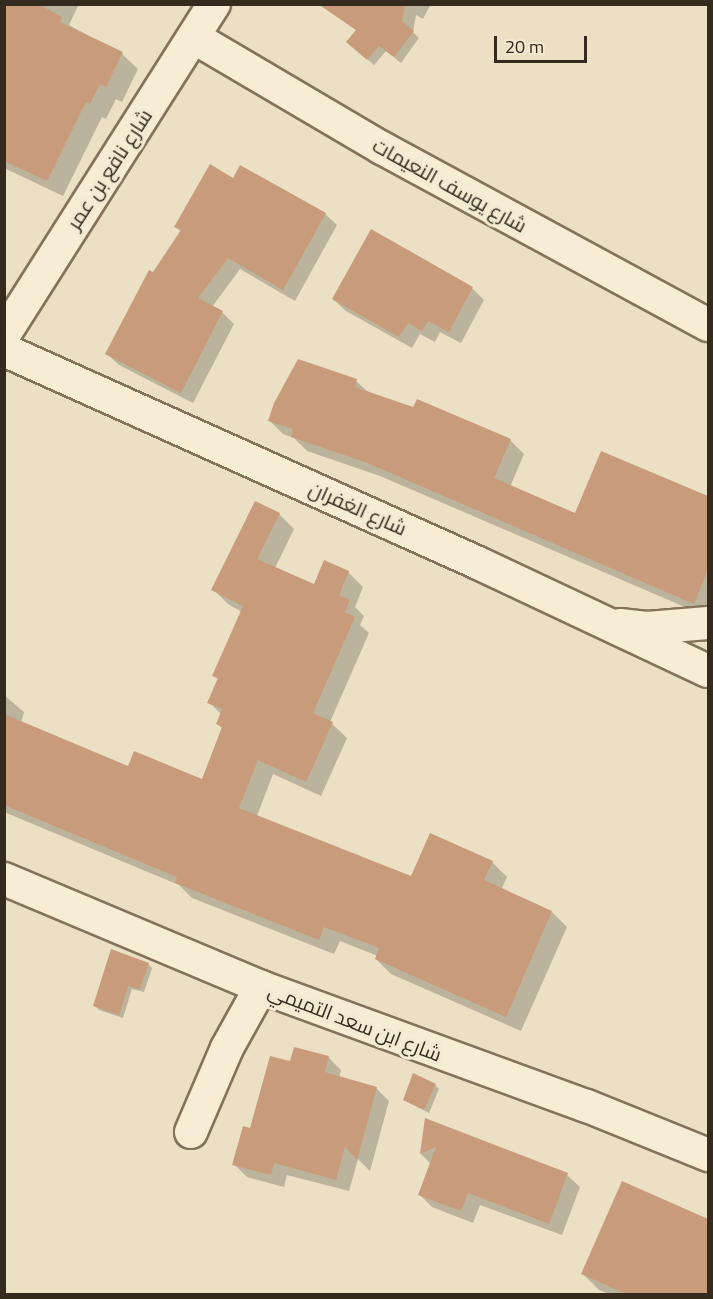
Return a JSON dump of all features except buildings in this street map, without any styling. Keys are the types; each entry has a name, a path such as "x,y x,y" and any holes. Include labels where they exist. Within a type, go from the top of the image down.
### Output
{"street":[{"name":"شارع نافع بن عمر","path":"4,335 195,38 214,4"},
{"name":"شارع يوسف النعيمات","path":"195,38 382,148 708,325"},
{"name":"شارع الغفران","path":"4,350 466,557 604,624 708,671"},
{"path":"604,624 647,628 708,623"},
{"name":"شارع ابن سعد التميمي","path":"4,879 261,987 587,1106 708,1155"},
{"path":"191,1132 227,1048 261,987"}]}
